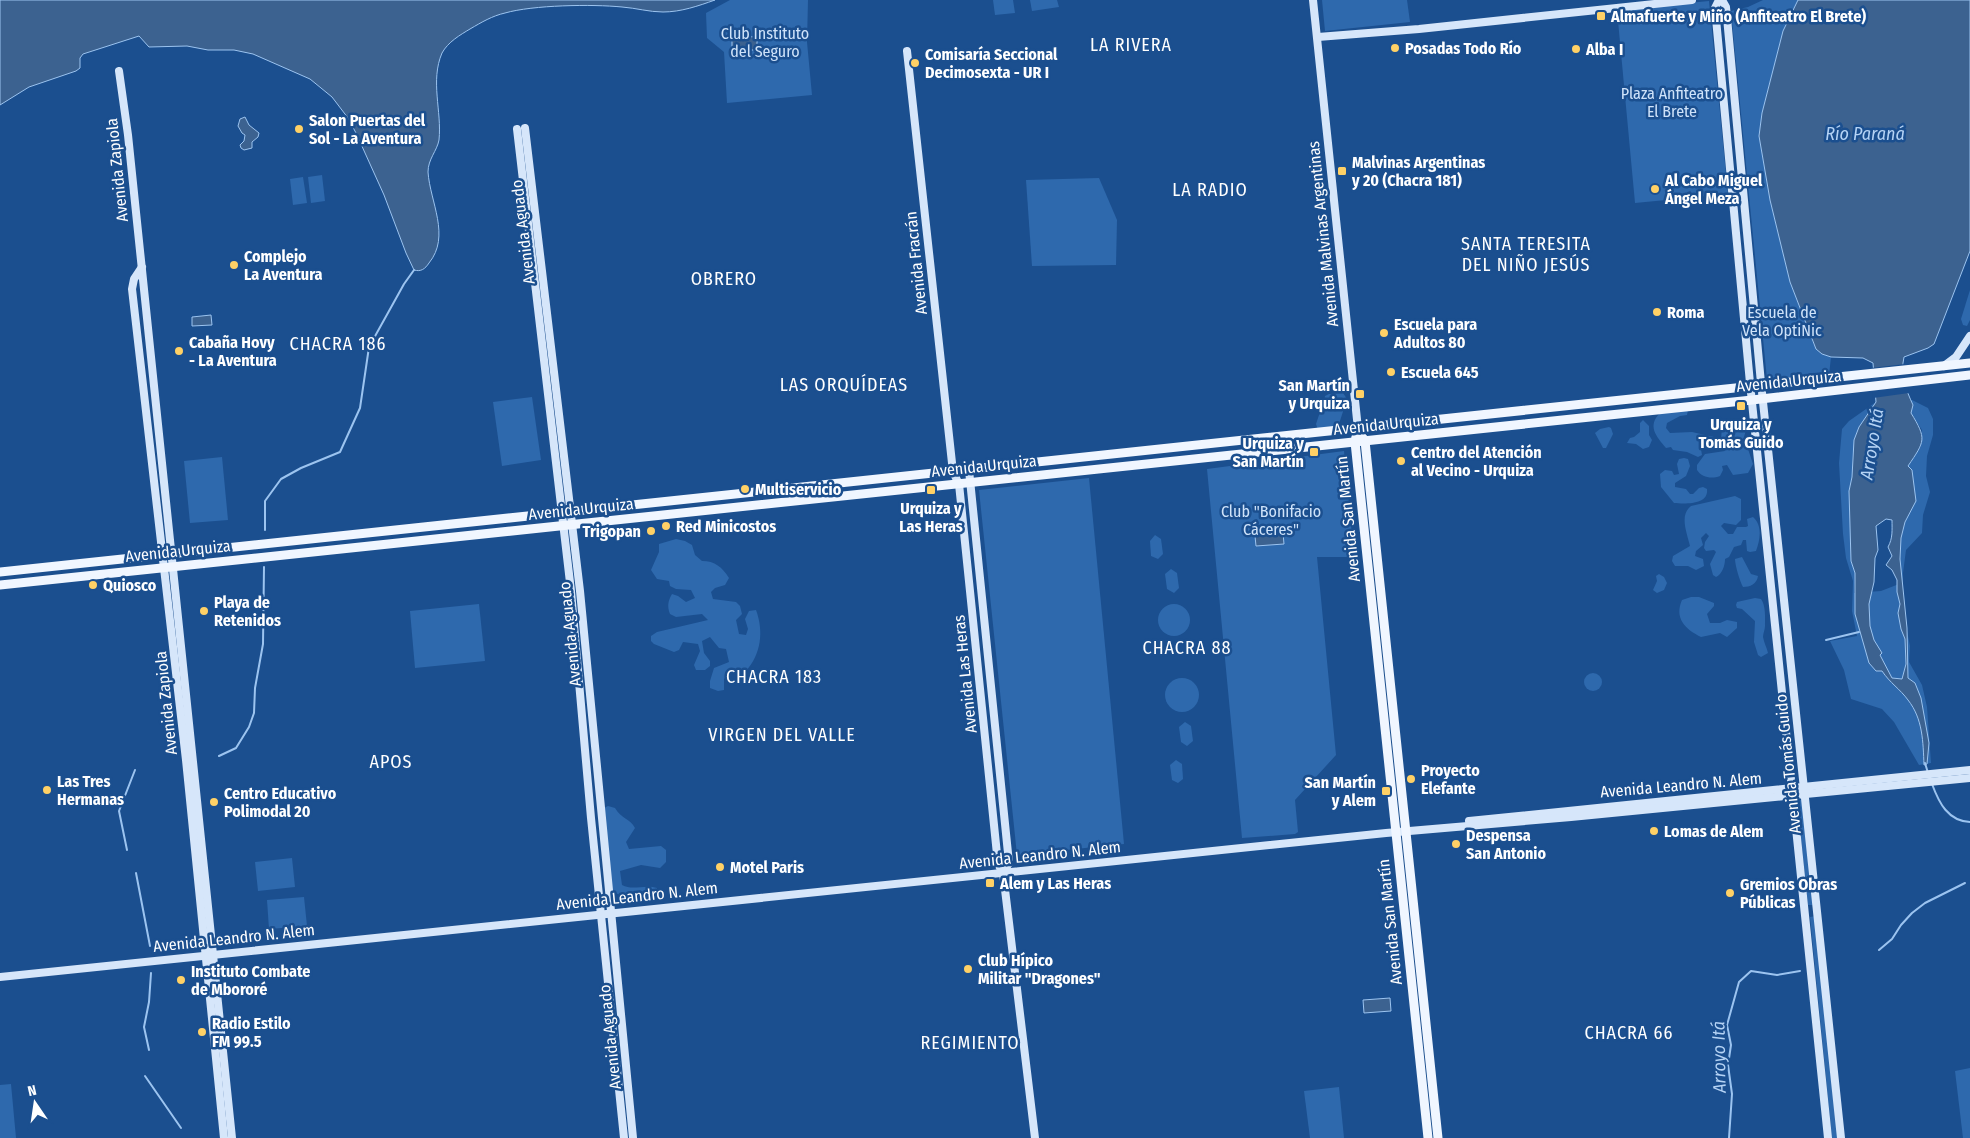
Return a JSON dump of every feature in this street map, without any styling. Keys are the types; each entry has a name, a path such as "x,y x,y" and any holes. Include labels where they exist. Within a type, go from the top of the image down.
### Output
{"main road":[{"name":"Avenida Malvinas Argentinas","path":"1313,0 1318,37"},
{"name":"Avenida Malvinas Argentinas","path":"1317,0 1323,102 1358,429"},
{"path":"1318,37 1419,29 1692,0"},
{"name":"Avenida Tomás Guido","path":"1828,1138 1752,400 1715,8 1720,0 1726,7 1762,398 1842,1138"},
{"name":"Avenida Fracrán","path":"907,51 953,472"},
{"name":"Avenida Zapiola","path":"120,71 142,267 168,567 232,1138"},
{"name":"Avenida Aguado","path":"521,128 566,513 607,913 633,1138"},
{"path":"1944,366 1956,357 1970,336"},
{"name":"Avenida Urquiza","path":"0,572 1970,364"},
{"name":"Avenida Urquiza","path":"0,585 1867,388 1970,375"},
{"name":"Avenida San Martín","path":"1358,429 1365,441 1438,1138"},
{"name":"Avenida San Martín","path":"1358,429 1355,442 1428,1138"},
{"name":"Avenida Las Heras","path":"969,470 1009,863 1003,873"},
{"name":"Avenida Las Heras","path":"953,472 959,484 998,864 1003,873 1035,1138"},
{"name":"Avenida Leandro N. Alem","path":"0,977 1406,830 1929,778 1970,770"},
{"name":"Avenida Leandro N. Alem","path":"1929,778 1970,778"},
{"name":"Avenida Aguado","path":"607,913 624,1138"},
{"name":"Avenida Zapiola","path":"210,954 224,1138"}],"green space":[{"name":"Club Instituto del Seguro","path":"730,0 808,0 807,42 812,95 727,103 724,52 707,38 706,13"},
{"path":"993,0 1013,0 1015,13 995,15"},
{"path":"1030,0 1057,0 1059,7 1032,11"},
{"path":"1322,0 1407,0 1410,22 1325,31"},
{"name":"Escuela de Vela OptiNic","path":"1763,0 1798,0 1783,31 1762,113 1759,136 1770,200 1790,282 1814,345 1822,354 1831,357 1829,375 1767,379 1731,11 1748,7"},
{"name":"Plaza Anfiteatro El Brete","path":"1709,1 1728,194 1635,203 1617,10"},
{"path":"322,175 325,201 311,203 308,177"},
{"path":"303,177 307,203 293,205 290,179"},
{"path":"1099,178 1117,220 1116,265 1032,266 1026,180"},
{"path":"1970,290 1970,320 1967,326 1963,325 1961,319"},
{"path":"1343,393 1347,399 1339,424 1336,427 1318,430 1316,424 1323,409 1325,396"},
{"path":"532,397 541,460 502,466 493,402"},
{"path":"1910,399 1928,408 1933,419 1933,435 1927,456 1926,476 1930,492 1923,515 1922,533 1906,550 1903,573 1903,611 1910,646 1909,662 1922,685 1927,707 1931,763 1919,765 1894,722 1882,709 1851,699 1844,670 1830,641 1857,636 1852,611 1853,581 1846,558 1843,534 1839,463 1842,429 1849,421 1876,402 1859,427 1853,451 1852,477 1849,491 1851,561 1855,573 1854,593 1881,591 1899,584 1901,538 1906,519 1908,466 1921,446 1922,430 1911,413 1913,405"},
{"path":"1688,410 1687,415 1680,416 1667,423 1666,428 1670,433 1692,432 1714,437 1717,440 1716,443 1700,444 1702,455 1698,457 1687,452 1673,450 1671,447 1666,448 1654,431 1654,422 1660,413"},
{"path":"1730,419 1738,419 1746,430 1744,437 1753,464 1748,473 1733,475 1727,465 1722,466 1723,470 1720,476 1711,478 1704,476 1697,470 1697,465 1705,454 1725,451 1721,442 1722,424"},
{"path":"1643,420 1649,426 1649,435 1652,440 1649,447 1643,449 1636,444 1627,443 1630,438 1640,432 1640,423"},
{"path":"1609,427 1613,434 1606,448 1603,448 1595,433 1600,429"},
{"name":"Club \"Bonifacio Cáceres\"","path":"1344,451 1354,557 1317,557 1336,755 1295,800 1298,832 1295,834 1242,838 1207,469"},
{"path":"222,457 228,520 190,523 184,461"},
{"path":"1679,459 1688,459 1690,466 1686,476 1675,483 1675,487 1686,489 1690,494 1693,494 1703,487 1707,489 1707,494 1700,501 1674,503 1661,487 1660,474 1665,470 1672,471 1674,475 1679,474 1677,464"},
{"path":"1089,478 1124,844 1017,855 979,490"},
{"path":"1735,496 1741,499 1741,520 1736,525 1724,523 1721,526 1728,534 1733,534 1737,527 1748,526 1747,519 1753,517 1759,529 1756,551 1747,551 1746,540 1743,540 1741,545 1734,547 1729,557 1725,559 1723,570 1716,577 1713,575 1710,564 1716,552 1714,550 1706,551 1704,548 1709,536 1706,533 1701,538 1703,545 1696,551 1695,556 1703,559 1704,566 1696,570 1688,566 1675,566 1672,561 1673,556 1690,546 1685,524 1687,510 1691,506"},
{"path":"1155,535 1161,539 1163,554 1158,559 1151,556 1150,541"},
{"path":"676,539 692,545 695,555 702,561 718,565 729,578 725,585 715,588 711,592 713,599 736,602 740,606 742,614 736,620 739,634 746,635 748,629 745,619 749,611 756,610 760,626 758,650 746,671 732,671 724,679 724,690 718,691 710,688 714,668 729,662 726,649 719,648 710,637 702,641 704,653 710,661 710,666 705,670 696,670 694,665 700,651 698,644 683,642 679,650 674,652 651,641 651,636 657,632 708,620 702,614 676,617 670,614 668,604 672,594 686,602 695,598 691,590 676,589 670,586 669,581 657,579 651,570 659,552 659,544"},
{"path":"1742,557 1751,574 1758,576 1755,583 1751,586 1743,587 1738,573 1735,559"},
{"path":"1171,569 1177,573 1179,588 1174,593 1167,589 1165,574"},
{"path":"1659,574 1664,577 1667,583 1664,590 1657,593 1653,590 1657,581 1656,576"},
{"path":"1699,597 1714,603 1714,606 1707,614 1710,623 1720,623 1727,620 1737,622 1737,628 1727,637 1720,633 1701,637 1695,634 1686,627 1680,618 1679,612 1682,600"},
{"path":"1755,598 1761,599 1765,612 1763,637 1768,653 1761,657 1758,655 1754,642 1755,621 1742,609 1737,608 1736,605 1737,602"},
{"path":"479,604 485,661 415,668 410,611"},
{"path":"1174,604 1180,605 1185,609 1189,614 1189,626 1185,631 1180,635 1174,636 1168,635 1163,631 1159,626 1158,620 1159,614 1163,609 1168,605"},
{"path":"1589,673 1597,673 1602,678 1600,689 1589,691 1584,686 1584,678"},
{"path":"1182,678 1194,683 1199,695 1194,707 1182,712 1170,707 1165,695 1170,683"},
{"path":"1185,722 1191,726 1193,741 1187,746 1181,742 1179,727"},
{"path":"1176,760 1182,764 1183,779 1178,783 1172,780 1170,765"},
{"path":"1797,800 1803,800 1814,905 1808,905"},
{"path":"608,806 615,808 635,828 626,842 629,849 661,846 666,850 666,862 660,868 641,865 620,871 622,885 626,887 657,888 657,896 638,902 627,900 611,889 600,810"},
{"path":"292,858 295,887 258,891 255,862"},
{"path":"304,897 307,926 269,929 267,900"},
{"path":"1816,916 1839,1138 1832,1138 1810,917"},
{"path":"1970,1068 1970,1138 1963,1138 1955,1071"},
{"path":"11,1084 16,1138 0,1138 0,1085"},
{"path":"1339,1087 1344,1138 1310,1138 1304,1091"}],"water":[{"path":"0,0 715,0 670,12 595,6 563,6 517,10 500,14 487,20 451,42 442,53 437,74 439,140 429,163 428,172 438,219 438,242 435,253 429,263 419,271 414,270 406,253 384,195 348,118 332,97 310,79 253,54 234,50 208,50 187,46 149,47 139,36 83,54 80,58 80,68 76,71 29,87 0,105"},
{"name":"Río Paraná","path":"1798,0 1970,0 1970,251 1934,344 1904,357 1903,363 1904,382 1913,405 1911,413 1922,435 1921,445 1908,466 1912,470 1916,501 1905,522 1901,538 1900,559 1907,628 1908,678 1915,683 1921,698 1929,743 1927,764 1924,765 1921,731 1917,715 1905,696 1882,671 1876,671 1869,663 1855,614 1855,573 1851,561 1849,491 1852,477 1854,440 1859,427 1876,402 1873,363 1863,358 1831,357 1822,354 1816,349 1790,282 1770,200 1759,136 1762,113 1783,31","holes":["1886,519 1892,520 1892,531 1888,547 1892,556 1886,565 1892,570 1897,580 1900,604 1898,613 1905,639 1906,664 1902,679 1892,678 1880,655 1882,653 1874,640 1870,626 1869,604 1874,582 1875,558 1878,550 1876,526"]},
{"path":"732,36 757,37 757,50 732,50"},
{"path":"245,117 249,125 259,133 258,137 252,142 252,148 244,150 240,145 244,141 245,135 238,126 240,119"},
{"path":"211,315 212,325 192,326 192,317"},
{"path":"1283,533 1284,544 1256,546 1255,536"},
{"path":"1390,998 1391,1011 1364,1013 1363,1000"}],"pier":[{"path":"1905,364 1909,393 1873,398 1871,368"}],"waterway":[{"path":"265,530 265,501 281,479 301,468 340,452 360,408 369,347 404,284 414,270"},
{"path":"219,756 236,748 249,727 254,713 255,688 263,644 264,567"},
{"path":"1826,640 1859,632"},
{"name":"Arroyo Itá","path":"1925,763 1928,773"},
{"path":"127,850 119,811 135,770"},
{"name":"Arroyo Itá","path":"1932,784 1945,810 1962,821 1970,822"},
{"path":"136,873 150,946"},
{"name":"Arroyo Itá","path":"1879,950 1892,939 1912,913 1925,903 1965,883"},
{"name":"Arroyo Itá","path":"1729,1138 1732,1094 1728,1065 1731,1045 1727,1025 1739,982 1751,971 1777,975 1800,971"},
{"path":"149,1050 144,1027 149,1002 151,973"},
{"path":"145,1076 181,1128"}],"place":[{"name":"Almafuerte y Miño (Anfiteatro El Brete)","path":"1601,16"},
{"name":"Posadas Todo Río","path":"1395,48"},
{"name":"Alba I","path":"1576,49"},
{"name":"Comisaría Seccional Decimosexta - UR I","path":"915,63"},
{"name":"Salon Puertas del Sol - La Aventura","path":"299,129"},
{"name":"Malvinas Argentinas y 20 (Chacra 181)","path":"1342,171"},
{"name":"Al Cabo Miguel Ángel Meza","path":"1655,189"},
{"name":"Complejo La Aventura","path":"234,265"},
{"name":"Roma","path":"1657,312"},
{"name":"Escuela para Adultos 80","path":"1384,333"},
{"name":"Cabaña Hovy - La Aventura","path":"179,351"},
{"name":"Escuela 645","path":"1391,372"},
{"name":"San Martín y Urquiza","path":"1360,394"},
{"name":"Urquiza y Tomás Guido","path":"1741,406"},
{"name":"Urquiza y San Martín","path":"1314,452"},
{"name":"Centro del Atención al Vecino - Urquiza","path":"1401,461"},
{"name":"Multiservicio","path":"745,489"},
{"name":"Urquiza y Las Heras","path":"931,490"},
{"name":"Red Minicostos","path":"666,526"},
{"name":"Trigopan","path":"651,531"},
{"name":"Quiosco","path":"93,585"},
{"name":"Playa de Retenidos","path":"204,611"},
{"name":"Proyecto Elefante","path":"1411,779"},
{"name":"Las Tres Hermanas","path":"47,790"},
{"name":"San Martín y Alem","path":"1386,791"},
{"name":"Centro Educativo Polimodal 20","path":"214,802"},
{"name":"Lomas de Alem","path":"1654,831"},
{"name":"Despensa San Antonio","path":"1456,844"},
{"name":"Motel Paris","path":"720,867"},
{"name":"Alem y Las Heras","path":"990,883"},
{"name":"Gremios Obras Públicas","path":"1730,893"},
{"name":"Club Hípico Militar \"Dragones\"","path":"968,969"},
{"name":"Instituto Combate de Mbororé","path":"181,980"},
{"name":"Radio Estilo FM 99.5","path":"202,1032"}],"district":[{"name":"LA RIVERA","path":"1131,45"},
{"name":"LA RADIO","path":"1210,190"},
{"name":"SANTA TERESITA DEL NIÑO JESÚS","path":"1526,254"},
{"name":"OBRERO","path":"724,279"},
{"name":"CHACRA 186","path":"338,344"},
{"name":"LAS ORQUÍDEAS","path":"844,385"},
{"name":"CHACRA 88","path":"1187,648"},
{"name":"CHACRA 183","path":"774,677"},
{"name":"VIRGEN DEL VALLE","path":"782,735"},
{"name":"APOS","path":"391,762"},
{"name":"CHACRA 66","path":"1629,1033"},
{"name":"REGIMIENTO","path":"970,1043"}]}
